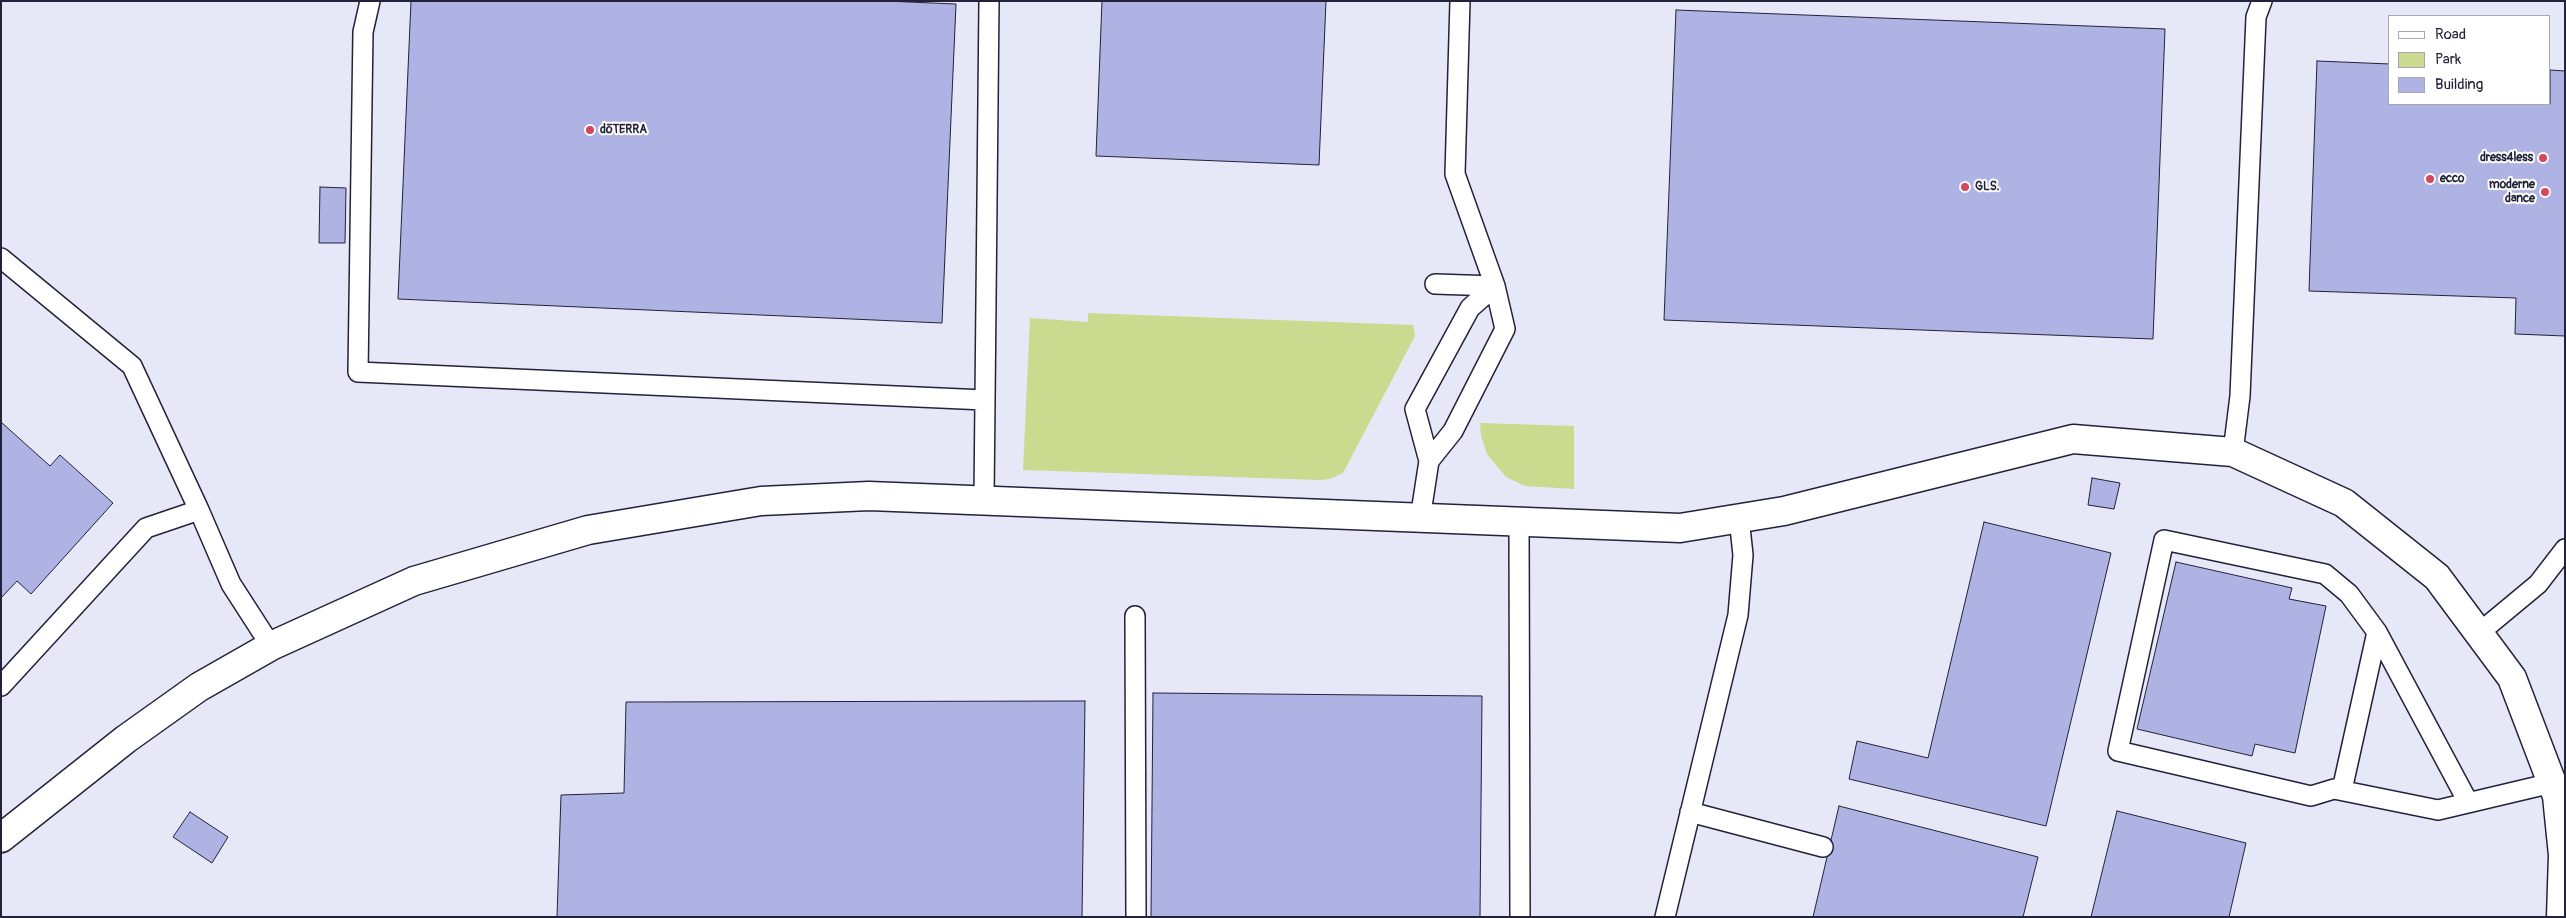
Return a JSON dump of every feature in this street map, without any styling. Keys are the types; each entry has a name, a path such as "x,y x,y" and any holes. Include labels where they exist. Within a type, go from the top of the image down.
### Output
{"street":[{"path":"1,838 155,718 199,687 271,646 414,581 588,530 761,501 869,496 984,499 1420,519 1680,528 1784,511 2073,439 2234,452 2344,503 2437,577 2512,678 2557,796 2563,855 2561,917"}],"lane":[{"path":"370,1 363,32 358,372 985,400"},
{"path":"984,499 989,1"},
{"path":"1429,461 1453,431 1505,329 1495,286 1455,174 1460,1"},
{"path":"2234,452 2240,396 2256,18 2262,1"},
{"path":"1,258 132,366 231,584 271,646"},
{"path":"1435,284 1495,286"},
{"path":"1420,519 1429,461 1415,409 1470,308 1495,286"},
{"path":"1,686 146,528 199,510"},
{"path":"1665,917 1738,615 1743,555 1739,518"},
{"path":"1519,522 1520,917"},
{"path":"2468,802 2377,632 2349,594 2325,574 2164,540 2118,751 2311,796 2334,788 2438,810 2552,783"},
{"path":"2478,633 2538,584 2565,549"},
{"path":"1135,616 1136,917"},
{"path":"2342,790 2377,632"},
{"path":"1690,812 1823,847"}],"shaded area":[{"path":"1,1 2565,1 2565,917 1,917"}],"green space":[{"path":"1088,313 1413,325 1415,336 1343,473 1330,479 1023,470 1030,318 1088,322"},
{"path":"1480,423 1574,426 1574,489 1525,486 1506,477 1487,454 1481,436"}],"building":[{"path":"411,1 885,1 956,4 942,323 398,299"},
{"path":"1102,1 1326,1 1319,165 1096,156"},
{"path":"1676,10 2165,29 2153,339 1664,320"},
{"path":"2317,61 2388,64 2388,105 2551,105 2551,70 2565,71 2565,336 2515,334 2516,298 2309,291"},
{"path":"320,187 346,188 345,243 319,243"},
{"path":"1,422 50,466 60,455 113,503 31,594 17,581 1,598"},
{"path":"2092,478 2120,483 2114,509 2088,505"},
{"path":"1984,522 2111,553 2046,826 1849,779 1857,741 1928,758"},
{"path":"2176,562 2292,588 2289,599 2326,606 2295,753 2255,744 2252,756 2137,729"},
{"path":"1153,693 1482,696 1480,917 1151,917"},
{"path":"1085,701 1082,917 557,917 561,795 624,793 626,702"},
{"path":"1839,806 2038,857 2023,917 1813,917"},
{"path":"2117,811 2246,843 2229,917 2091,917"},
{"path":"190,812 228,837 212,863 173,837"}],"place":[{"name":"dōTERRA","path":"590,130"},
{"name":"dress4less","path":"2543,158"},
{"name":"ecco","path":"2430,179"},
{"name":"GLS.","path":"1965,187"},
{"name":"moderne dance","path":"2545,192"}]}
